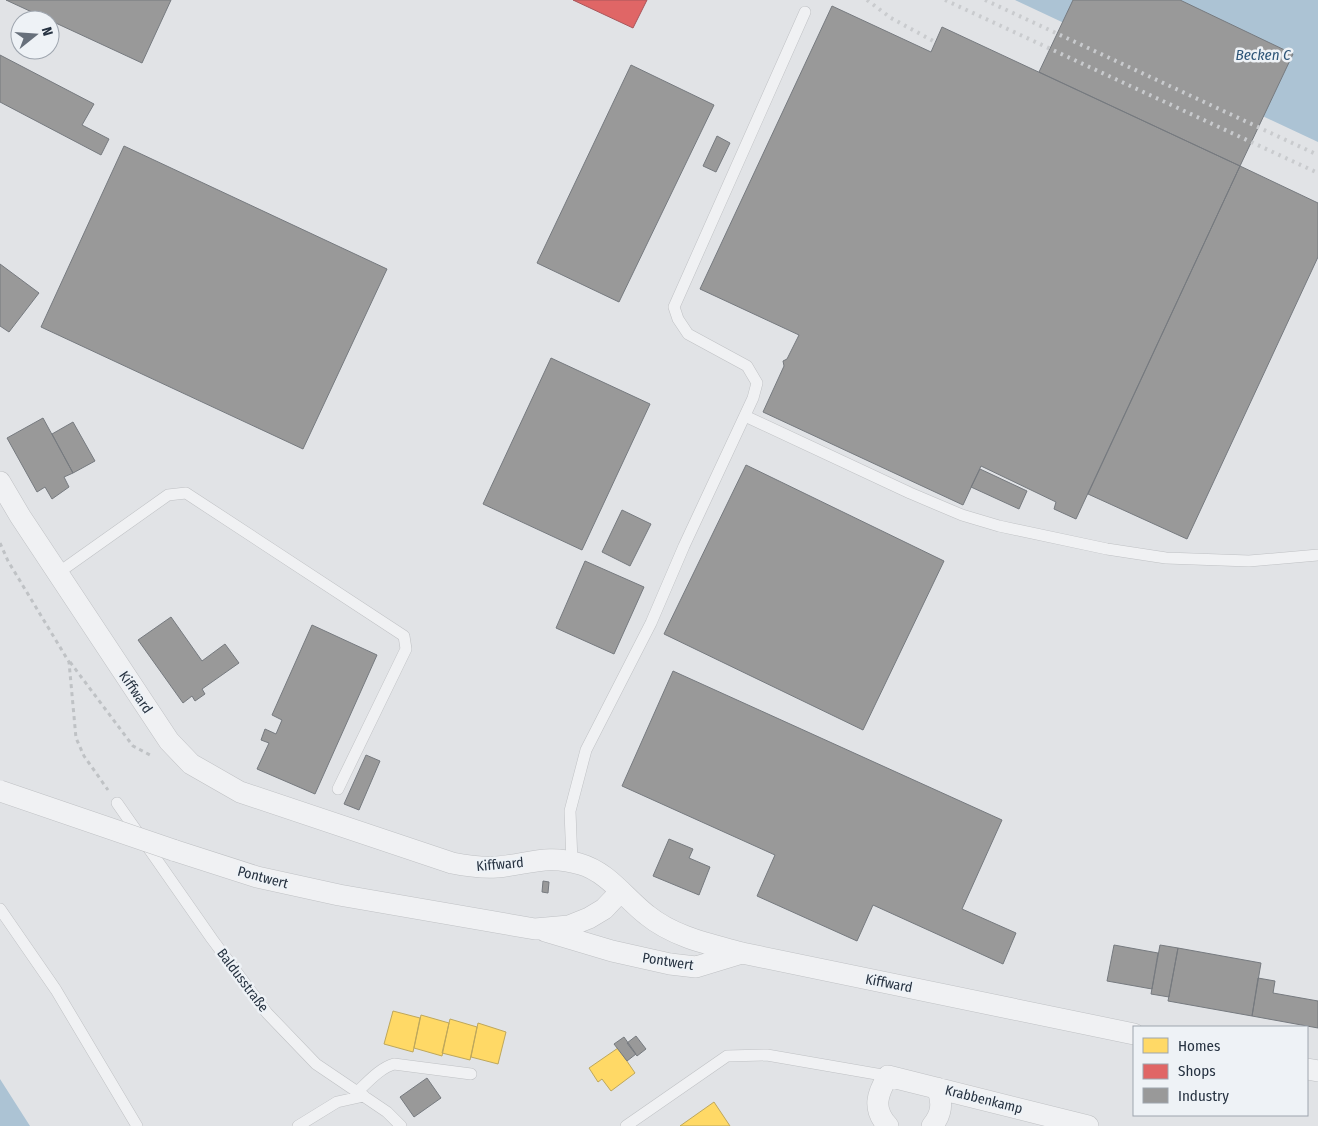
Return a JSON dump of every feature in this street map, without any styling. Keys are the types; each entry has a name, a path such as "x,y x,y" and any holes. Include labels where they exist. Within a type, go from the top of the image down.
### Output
{"street":[{"name":"Kiffward","path":"0,482 58,574 169,741 191,764 240,792 452,863 476,867 498,867 556,858 582,864 605,877 646,915 671,931 742,954 1133,1034"},
{"name":"Pontwert","path":"0,791 257,877 338,895 535,929 612,951 670,964 696,967 742,954"},
{"name":"Pontwert","path":"535,929 569,926 589,918 604,909 621,891"},
{"name":"Krabbenkamp","path":"888,1076 1088,1126"},
{"path":"888,1076 881,1087 878,1098 878,1109 882,1119 888,1126"},
{"name":"Krabbenkamp","path":"932,1126 938,1118 941,1108 941,1096 938,1088"}],"lane":[{"path":"572,862 570,811 586,750 651,623 684,546 753,398 757,382 747,366 688,334 678,319 674,307 805,12"},
{"path":"745,416 910,493 962,515 999,526 1108,549 1166,558 1249,561 1316,552"},
{"path":"58,574 168,494 186,493 404,636 406,649 338,789"},
{"name":"Baldusstraße","path":"117,803 212,939 267,1013 316,1064 387,1112 401,1126"},
{"path":"0,910 56,990 138,1126"},
{"path":"626,1126 728,1056 767,1055 888,1076"},
{"path":"298,1126 337,1102 361,1094 384,1070 394,1064 471,1074"}],"path":[{"path":"0,543 12,568 69,662 133,746 155,758"},
{"path":"69,662 76,738 84,756 117,803"}],"water":[{"name":"Becken C","path":"1015,0 1318,0 1318,142"},
{"path":"0,1079 30,1126 0,1126"}],"building: Homes":[{"path":"393,1011 420,1018 413,1052 384,1044"},
{"path":"421,1015 449,1023 442,1056 414,1048"},
{"path":"450,1019 477,1027 470,1060 442,1053"},
{"path":"478,1023 506,1032 498,1064 471,1057"},
{"path":"618,1048 635,1073 611,1091 602,1079 598,1082 589,1068"},
{"path":"714,1102 730,1126 680,1126"}],"building: Shops":[{"path":"573,0 647,0 633,28"}],"building: Industry":[{"path":"6,0 171,0 142,63 60,25 60,10 28,10"},
{"path":"1073,0 1180,0 1293,54 1240,166 1039,72"},
{"path":"832,6 931,52 942,27 1240,166 1076,519 1054,509 1056,502 981,466 963,505 763,412 784,366 783,361 787,359 799,335 700,289"},
{"path":"0,55 94,104 82,125 109,139 101,155 0,102"},
{"path":"631,65 714,105 619,302 537,263"},
{"path":"717,136 730,143 716,172 703,166"},
{"path":"124,146 387,269 303,449 41,327"},
{"path":"1240,166 1318,203 1318,257 1187,539 1088,494"},
{"path":"0,264 39,293 9,332 0,326"},
{"path":"551,358 650,404 582,550 483,504"},
{"path":"43,418 73,473 64,477 69,487 52,499 45,487 37,492 7,438"},
{"path":"73,422 95,461 73,473 52,434"},
{"path":"746,465 944,561 863,730 664,634"},
{"path":"980,469 1027,491 1019,509 971,487"},
{"path":"622,510 651,524 630,566 602,552"},
{"path":"585,561 644,587 614,654 556,628"},
{"path":"171,617 202,661 225,644 239,663 202,689 205,694 195,701 192,696 183,703 138,640"},
{"path":"312,625 377,655 315,794 257,769 269,743 261,740 265,729 276,734 282,720 272,715"},
{"path":"673,671 1002,820 962,909 1016,933 1003,964 873,905 857,941 757,896 775,855 622,786"},
{"path":"366,755 380,761 359,810 344,804"},
{"path":"669,839 693,849 689,858 710,867 699,895 653,876"},
{"path":"543,881 549,882 548,893 542,892"},
{"path":"1114,945 1158,953 1152,989 1107,981"},
{"path":"1160,945 1178,948 1169,997 1151,994"},
{"path":"1178,948 1261,963 1252,1016 1168,1001"},
{"path":"1258,978 1275,981 1273,993 1318,1001 1318,1028 1252,1016"},
{"path":"636,1036 646,1049 637,1056 627,1043"},
{"path":"624,1037 636,1054 627,1061 614,1044"},
{"path":"427,1078 441,1098 414,1117 400,1097"}],"railway":[{"path":"867,0 891,18 935,42"},
{"path":"945,0 1318,173"},
{"path":"985,0 1318,155"}]}
